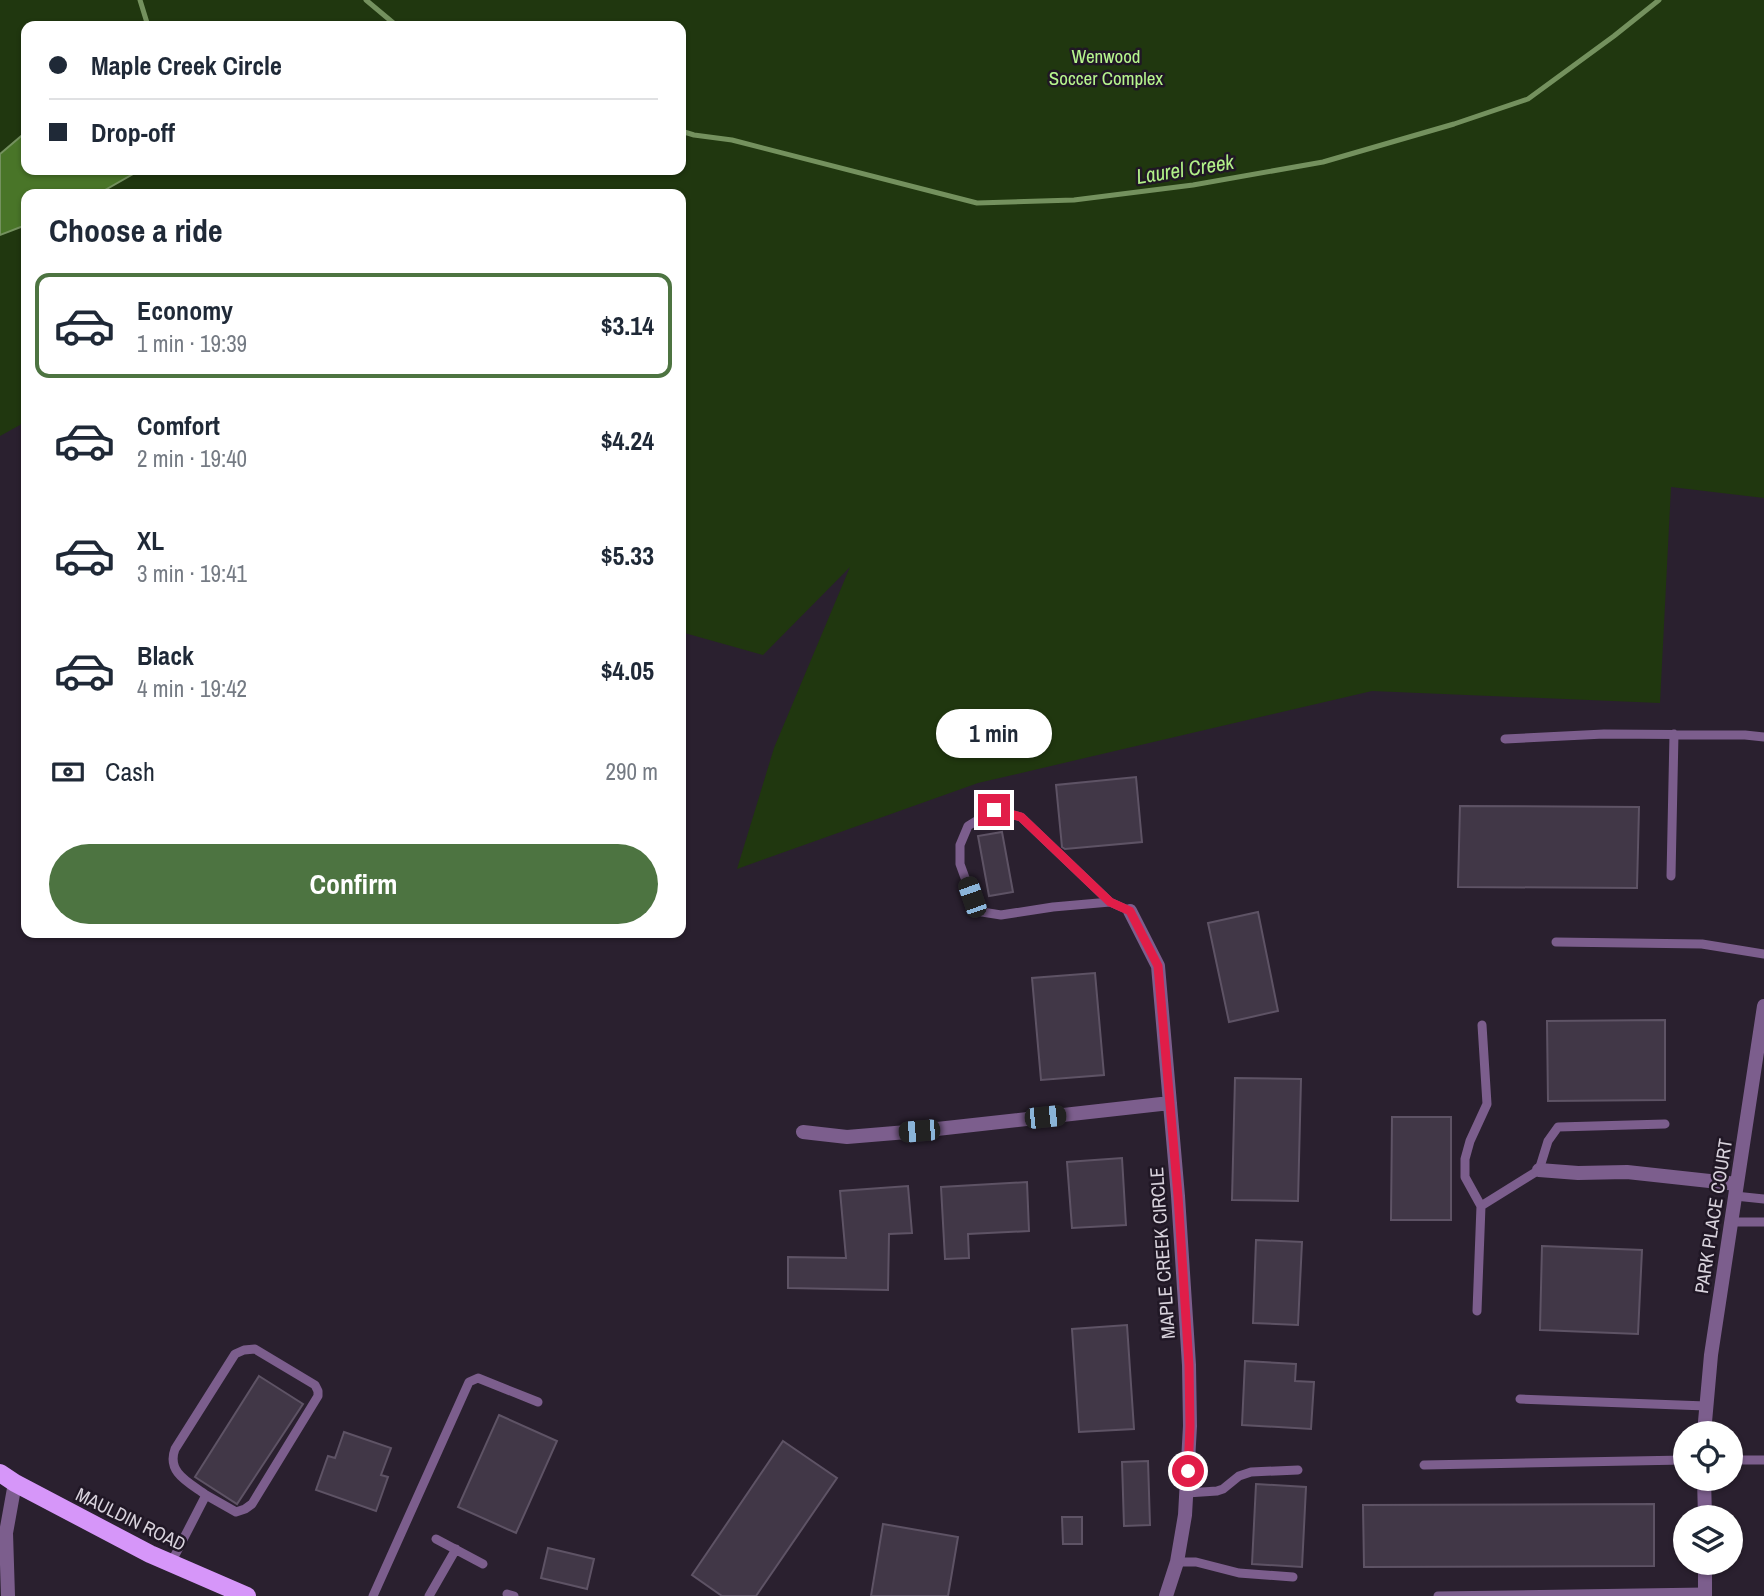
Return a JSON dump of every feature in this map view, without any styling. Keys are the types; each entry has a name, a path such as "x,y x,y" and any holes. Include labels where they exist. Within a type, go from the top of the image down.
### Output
{"main road":[{"name":"MAULDIN ROAD","path":"7,1478 150,1554 247,1596"}],"street":[{"name":"MAPLE CREEK CIRCLE","path":"1130,911 1158,966 1178,1196 1189,1365 1190,1426 1182,1541 1166,1596"},
{"name":"PARK PLACE COURT","path":"1705,1421 1710,1355 1762,1034 1764,1006"},
{"path":"803,1132 847,1137 1170,1103"},
{"path":"1539,1170 1578,1173 1627,1172 1736,1190"},
{"path":"7,1478 8,1596"},
{"path":"1705,1575 1705,1594"}],"lane":[{"path":"1506,739 1604,734 1745,734 1764,737"},
{"path":"1671,876 1674,734"},
{"path":"1110,902 1001,915 982,912 972,897 960,864 960,845 968,825 994,810 1021,817 1110,902 1130,911"},
{"path":"1556,943 1702,944 1764,954"},
{"path":"1478,1311 1480,1206 1465,1177 1465,1159 1487,1104 1482,1025"},
{"path":"1480,1206 1539,1170 1548,1141 1558,1127 1665,1124"},
{"path":"1736,1190 1764,1199"},
{"path":"1731,1222 1764,1223"},
{"path":"255,1349 315,1385 318,1396 251,1504 236,1512 206,1495 177,1472 172,1458 174,1449 235,1354 255,1349"},
{"path":"373,1596 469,1382 478,1378 538,1402"},
{"path":"1520,1399 1706,1406"},
{"path":"1424,1465 1673,1460"},
{"path":"1743,1460 1764,1460"},
{"path":"1186,1493 1223,1489 1245,1473 1298,1470"},
{"path":"171,1563 206,1495"},
{"path":"436,1539 483,1564"},
{"path":"429,1596 456,1549"},
{"path":"1177,1562 1196,1562 1239,1573 1293,1577"},
{"path":"1438,1596 1705,1594"}],"green space":[{"name":"Wenwood Soccer Complex","path":"0,0 1764,0 1764,498 1671,487 1660,703 1372,691 978,783 737,869 774,748 850,567 763,655 686,633 686,189 21,189 20,425 0,436"}],"shaded area":[{"path":"21,136 21,175 131,175 107,189 21,189 21,227 0,235 0,154"}],"building":[{"path":"1136,777 1142,842 1065,849 1062,847 1056,785"},
{"path":"1460,806 1639,807 1637,888 1458,887"},
{"path":"1002,832 1013,892 989,896 978,836"},
{"path":"1258,912 1278,1011 1229,1022 1208,923"},
{"path":"1095,973 1104,1075 1041,1080 1032,978"},
{"path":"1665,1020 1665,1100 1548,1101 1547,1021"},
{"path":"1235,1078 1301,1079 1298,1201 1232,1200"},
{"path":"1392,1117 1451,1117 1451,1220 1391,1220"},
{"path":"1122,1158 1126,1225 1072,1228 1067,1162"},
{"path":"1027,1182 1029,1231 968,1234 969,1258 945,1259 941,1187"},
{"path":"908,1186 912,1233 889,1234 888,1290 788,1288 788,1257 846,1258 840,1191"},
{"path":"1256,1240 1302,1242 1298,1325 1253,1323"},
{"path":"1542,1246 1642,1250 1638,1334 1540,1330"},
{"path":"1127,1325 1134,1429 1079,1432 1072,1329"},
{"path":"1245,1361 1296,1364 1295,1381 1314,1382 1311,1429 1242,1425"},
{"path":"259,1376 303,1404 237,1504 195,1477"},
{"path":"499,1415 557,1441 516,1533 458,1507"},
{"path":"344,1432 391,1448 381,1475 388,1477 376,1511 316,1490 328,1456 335,1458"},
{"path":"783,1441 837,1478 756,1596 722,1596 692,1575"},
{"path":"1148,1461 1150,1525 1124,1526 1122,1462"},
{"path":"1256,1484 1306,1487 1302,1567 1252,1564"},
{"path":"1654,1504 1654,1566 1364,1567 1363,1505"},
{"path":"1062,1517 1082,1517 1082,1544 1063,1544"},
{"path":"883,1524 958,1537 948,1596 871,1596"},
{"path":"548,1548 594,1559 587,1589 541,1578"}],"waterway":[{"path":"140,0 146,21"},
{"name":"Laurel Creek","path":"366,0 391,21"},
{"name":"Laurel Creek","path":"686,133 732,140 977,203 1074,200 1193,185 1323,162 1454,124 1528,99 1659,0"}],"route":[{"path":"994,810 1021,817 1110,902 1130,911 1158,966 1178,1196 1189,1365 1188,1471"}]}
